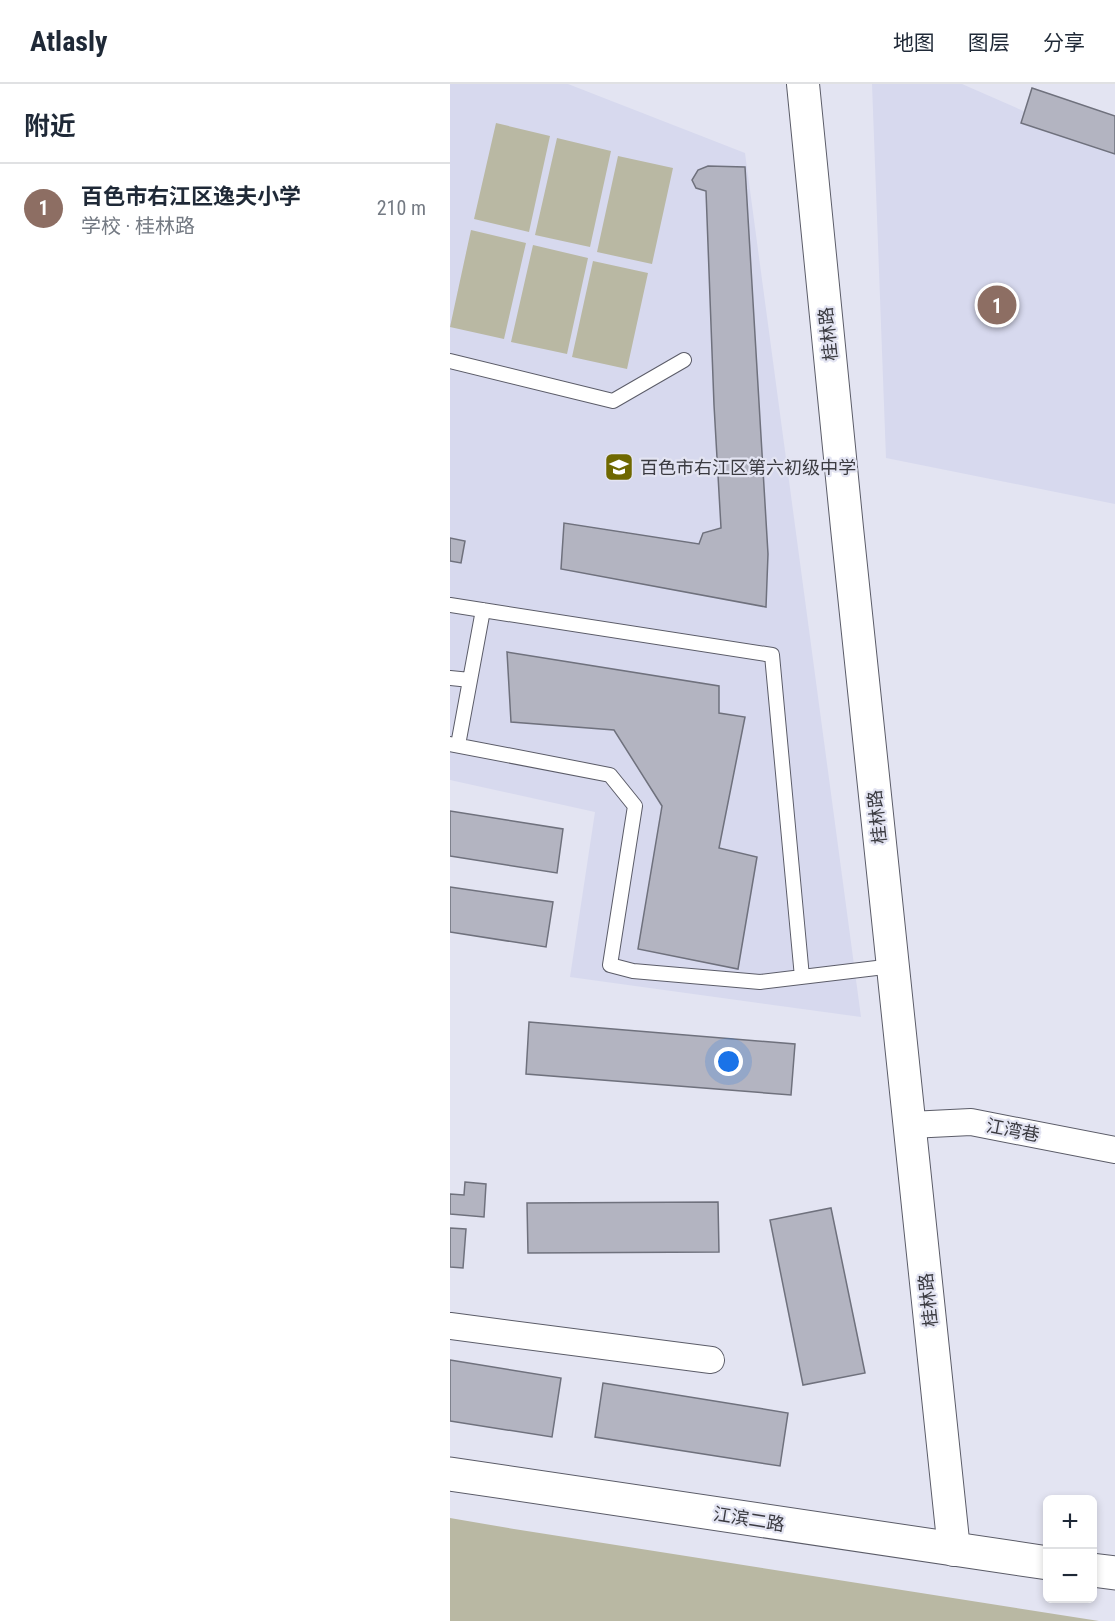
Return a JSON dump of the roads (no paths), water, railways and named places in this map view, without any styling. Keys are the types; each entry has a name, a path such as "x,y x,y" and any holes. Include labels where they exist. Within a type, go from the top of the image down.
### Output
{"main road":[{"name":"江滨二路","path":"450,1474 1043,1562"},
{"path":"1097,1571 1115,1573"}],"street":[{"name":"桂林路","path":"803,84 844,505 954,1550"},
{"name":"江湾巷","path":"910,1125 971,1122 1115,1150"},
{"path":"450,1326 711,1360"}],"lane":[{"path":"450,361 613,400 684,360"},
{"path":"450,605 772,655 802,977"},
{"path":"483,610 470,680 454,744 610,775 635,806 610,965 633,972 760,982 893,966"},
{"path":"450,678 470,680"}],"place":[{"name":"百色市右江区逸夫小学","path":"997,305"},
{"name":"百色市右江区第六初级中学","path":"619,467"}]}
